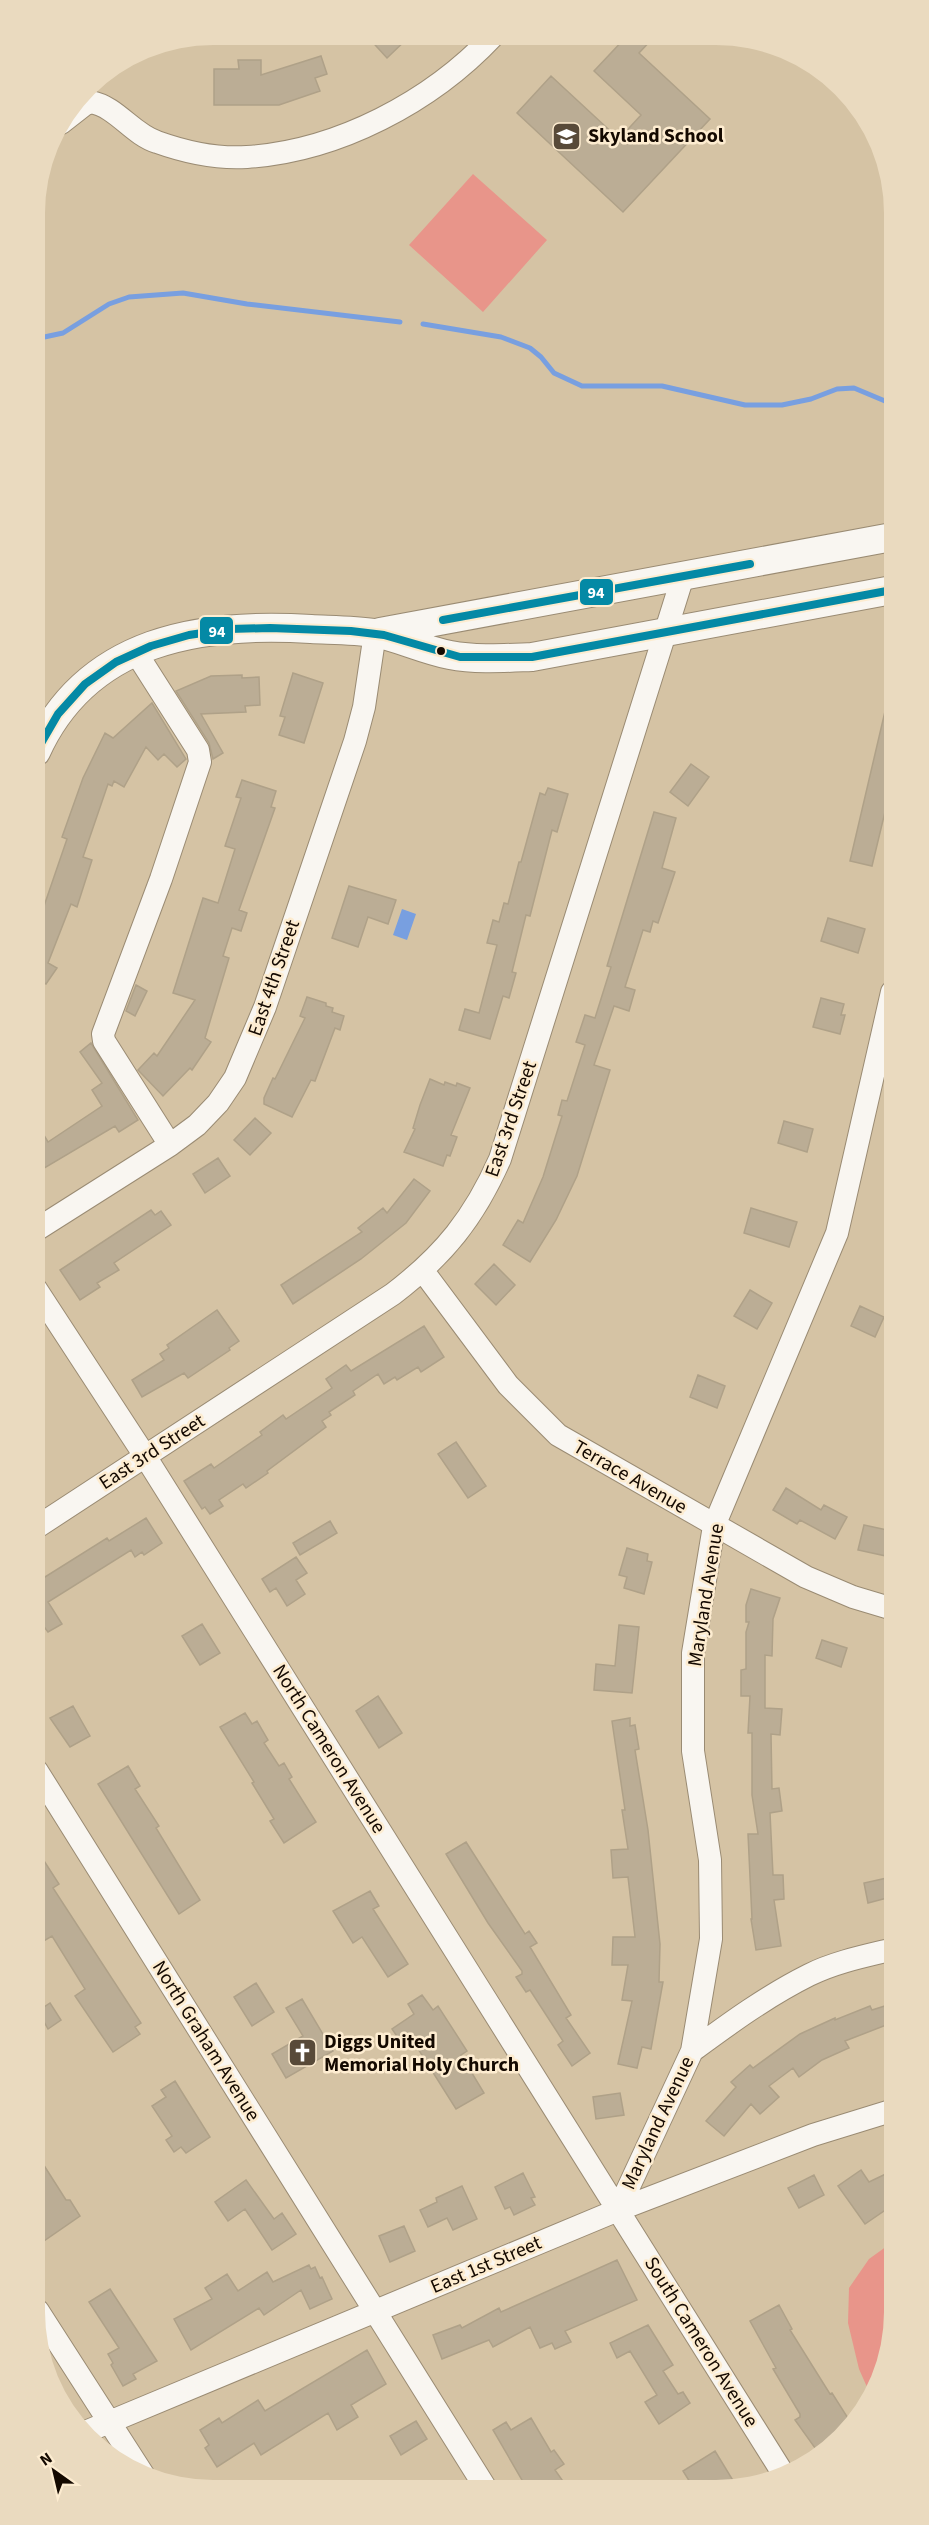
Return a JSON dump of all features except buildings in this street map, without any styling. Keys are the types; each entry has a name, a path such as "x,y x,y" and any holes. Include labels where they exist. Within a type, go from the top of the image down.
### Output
{"main road":[{"path":"375,633 884,538"},
{"path":"45,735 52,722 70,700 113,663 135,651 164,640 237,627 375,633 451,655 504,658 558,653 884,592"}],"street":[{"path":"85,105 91,102 108,109 140,135 155,142 188,151 247,157 281,152 322,142 384,117 456,72 484,45"},
{"name":"East 3rd Street","path":"45,1522 393,1294 423,1271 468,1221 486,1191 500,1159 683,576"},
{"name":"East 4th Street","path":"45,1224 170,1145 197,1125 218,1103 236,1078 249,1050 356,741 364,706 375,633"},
{"path":"135,651 198,750 200,762 165,867 103,1034 104,1041 170,1145"},
{"name":"Maryland Avenue","path":"618,2210 692,2051 711,1939 710,1860 693,1750 693,1653 714,1526 837,1233 884,1027"},
{"name":"Terrace Avenue","path":"423,1271 508,1385 558,1436 806,1577 853,1597 884,1606"},
{"name":"North Cameron Avenue","path":"45,1303 145,1456 618,2210"},
{"name":"North Graham Avenue","path":"45,1785 481,2480"},
{"path":"692,2051 750,2009 811,1974 884,1951"},
{"name":"East 1st Street","path":"92,2429 618,2210 813,2135 884,2113"},
{"name":"South Cameron Avenue","path":"618,2210 779,2467"},
{"path":"45,2322 133,2460"}],"shaded area":[{"path":"473,174 547,240 483,312 409,245"},
{"path":"884,2248 884,2323 878,2356 867,2386 859,2369 848,2323 849,2288 869,2259"}],"water":[{"path":"402,909 416,914 407,940 393,935"}],"waterway":[{"path":"45,337 63,333 109,304 129,297 183,293 247,304 400,322"},
{"path":"423,324 501,337 530,348 554,373 582,386 662,386 745,405 782,405 811,399 837,389 854,388 884,401"}],"transit line":[{"name":"94","path":"443,620 750,564"},
{"name":"94","path":"45,736 58,714 85,684 116,662 151,646 189,635 229,629 351,631 384,635 460,657 532,657 884,591"}],"place":[{"name":"Skyland School","path":"567,136"},
{"name":"Diggs United Memorial Holy Church","path":"303,2053"}]}
